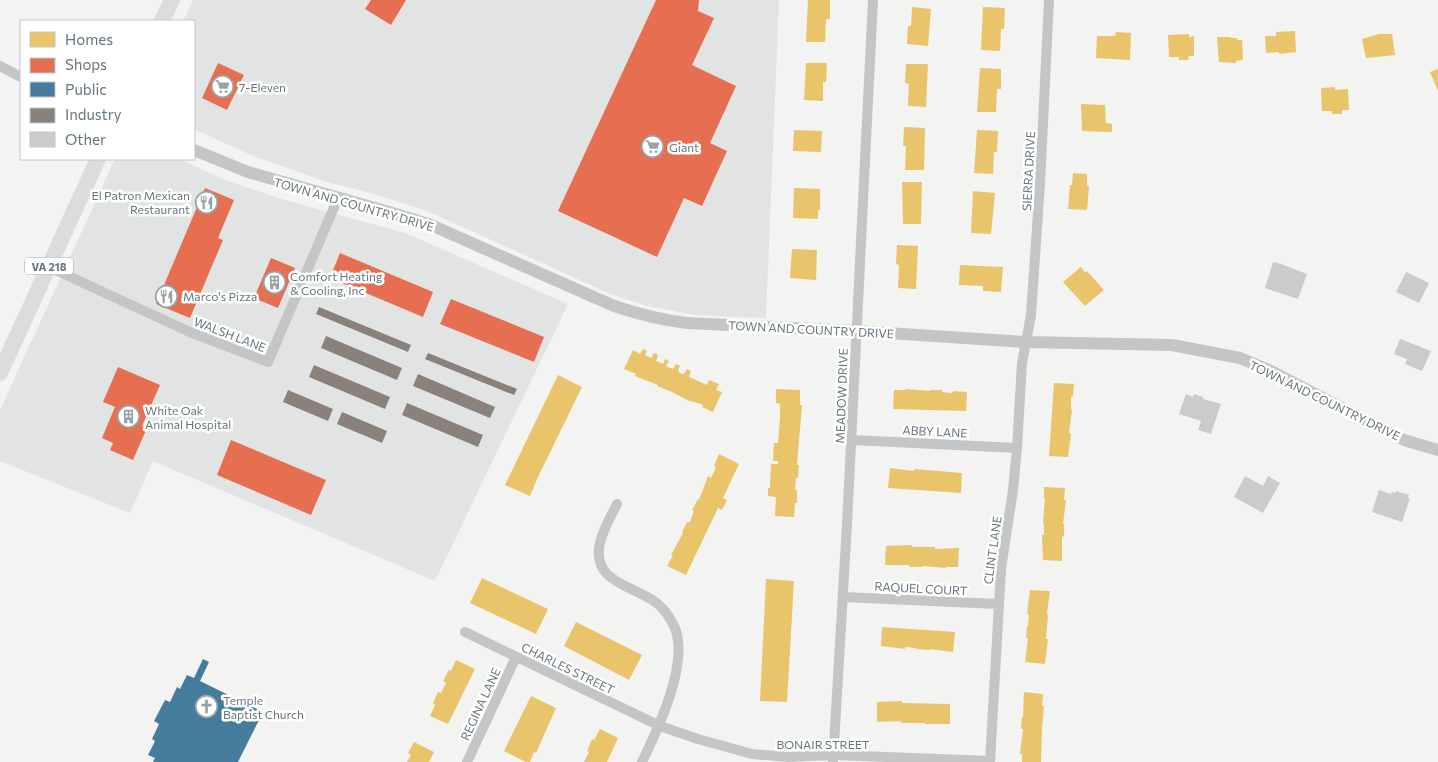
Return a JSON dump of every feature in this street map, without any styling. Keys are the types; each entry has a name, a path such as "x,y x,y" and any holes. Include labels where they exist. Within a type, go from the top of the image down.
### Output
{"main road":[{"path":"162,20 172,0"},
{"name":"VA 218","path":"0,373 98,160"}],"street":[{"name":"MEADOW DRIVE","path":"834,759 844,597 873,0"},
{"name":"SIERRA DRIVE","path":"1025,342 1031,315 1033,287 1049,0"},
{"path":"0,66 20,76"},
{"name":"TOWN AND COUNTRY DRIVE","path":"195,150 248,172 431,225 614,306 639,315 687,323 1025,342 1172,344 1240,358 1271,371 1404,440 1438,450"},
{"name":"WALSH LANE","path":"49,266 192,333 268,362 338,198"},
{"name":"CLINT LANE","path":"990,762 998,604 1017,448 1025,342"},
{"name":"ABBY LANE","path":"852,440 1017,448"},
{"path":"616,504 599,544 602,566 616,582 648,597 660,606 672,622 678,642 679,656 669,698 660,726 642,762"},
{"name":"RAQUEL COURT","path":"844,597 998,604"},
{"name":"CHARLES STREET","path":"465,632 660,726"},
{"name":"REGINA LANE","path":"467,762 516,656"},
{"name":"BONAIR STREET","path":"660,726 752,754 834,759 990,762"}],"shaded area":[{"path":"193,0 779,0 766,318 695,315 648,306 613,295 427,211 375,194 327,182 253,156 195,129 195,20 183,20"},
{"path":"115,160 181,160 225,180 281,199 405,233 568,304 435,581 153,461 130,513 0,461 0,410"}],"building: Homes":[{"path":"808,0 830,0 830,19 826,19 825,42 806,42"},
{"path":"912,7 931,9 928,46 907,44 908,26 911,26"},
{"path":"983,7 1005,8 1004,29 1001,29 1000,51 981,50"},
{"path":"1295,31 1296,52 1266,53 1265,36 1276,36 1276,32"},
{"path":"1116,32 1131,33 1130,60 1096,58 1097,36 1115,36"},
{"path":"1189,34 1189,37 1194,36 1194,56 1188,56 1189,60 1169,57 1168,35"},
{"path":"1379,34 1392,34 1395,55 1366,58 1362,39"},
{"path":"1217,37 1231,37 1242,40 1243,60 1236,61 1236,63 1219,62"},
{"path":"806,63 827,63 826,82 823,82 823,101 804,100"},
{"path":"906,64 928,64 926,107 908,106 909,84 905,83"},
{"path":"980,68 1001,69 1001,89 997,89 996,112 977,112"},
{"path":"1438,69 1438,91 1430,72"},
{"path":"1335,87 1335,90 1348,89 1349,110 1342,110 1342,114 1322,111 1321,88"},
{"path":"1081,104 1105,105 1106,123 1112,124 1112,132 1082,131"},
{"path":"904,127 925,128 924,170 905,170 906,146 903,146"},
{"path":"794,130 822,131 821,152 793,151"},
{"path":"977,130 998,131 997,152 994,152 993,174 974,173"},
{"path":"1073,173 1087,174 1087,186 1089,186 1087,210 1068,209"},
{"path":"902,182 922,182 921,224 903,224"},
{"path":"794,188 820,189 818,219 793,218"},
{"path":"973,191 995,193 991,234 971,233"},
{"path":"897,245 918,246 916,289 898,288 899,265 896,264"},
{"path":"792,249 817,250 816,280 790,278"},
{"path":"960,265 1003,267 1001,292 983,291 983,286 959,285"},
{"path":"1081,267 1104,290 1085,306 1063,282"},
{"path":"643,349 647,351 645,355 651,358 654,353 658,355 656,361 663,364 665,359 669,361 666,366 668,367 673,369 676,364 680,366 678,371 680,373 684,374 687,369 691,371 689,377 707,385 709,380 719,384 716,390 722,392 713,412 702,407 703,405 691,402 624,369 633,350 640,354"},
{"path":"558,375 582,387 530,496 505,485"},
{"path":"1054,383 1074,384 1073,396 1071,397 1072,409 1069,433 1071,434 1068,457 1049,456"},
{"path":"776,389 800,390 800,405 802,405 797,465 799,465 798,478 796,478 795,490 797,490 797,503 795,503 794,517 775,516 776,497 768,496 771,464 778,464 778,461 773,461 774,443 778,443 780,417 780,404 776,403"},
{"path":"894,390 942,390 942,392 952,393 954,391 967,392 966,411 893,409"},
{"path":"719,454 739,464 723,498 727,500 722,510 718,508 686,575 667,566 687,522 690,522 694,511 692,510 699,500 708,476 711,478"},
{"path":"890,468 962,473 961,493 888,488"},
{"path":"1044,487 1065,488 1062,561 1043,560"},
{"path":"911,545 913,547 935,547 935,549 959,548 958,567 885,565 886,546"},
{"path":"482,578 548,609 536,634 470,603"},
{"path":"766,579 794,581 787,702 760,701"},
{"path":"1030,590 1050,591 1045,664 1025,662"},
{"path":"576,622 642,655 629,680 564,646"},
{"path":"882,627 955,632 953,652 881,646"},
{"path":"456,660 475,669 448,724 430,716 438,692 441,693 446,683 443,681 449,670 451,671"},
{"path":"1024,692 1043,694 1041,762 1022,762 1022,754 1020,754"},
{"path":"531,696 556,708 536,753 534,752 530,762 526,762 504,751"},
{"path":"902,701 902,703 950,704 950,724 901,723 901,721 877,722 877,702"},
{"path":"600,729 618,738 607,762 584,762 592,739 594,740"},
{"path":"414,742 434,752 429,762 407,762 411,755 408,753"}],"building: Shops":[{"path":"371,0 406,0 391,25 365,9"},
{"name":"Giant","path":"656,0 699,0 698,11 714,18 692,65 736,86 710,143 727,151 702,206 684,198 657,257 558,211"},
{"name":"7-Eleven","path":"218,63 244,75 227,110 202,98"},
{"path":"205,188 234,200 218,238 223,240 190,318 156,304"},
{"path":"340,253 433,292 423,317 330,278"},
{"name":"Comfort Heating & Cooling, Inc","path":"271,258 295,268 278,308 254,298"},
{"path":"451,299 544,337 534,362 440,324"},
{"name":"White Oak Animal Hospital","path":"118,367 160,385 142,426 147,428 133,460 110,450 113,443 102,438 115,407 103,402"},
{"path":"231,440 326,480 311,515 217,475"}],"building: Public":[{"name":"Temple Baptist Church","path":"203,659 209,662 200,681 263,712 238,762 153,762 155,758 148,755 155,741 152,739 159,724 154,721 165,700 170,702 177,687 180,689 187,675 194,678"}],"building: Industry":[{"path":"319,307 411,345 408,352 316,314"},
{"path":"326,336 402,368 397,380 321,348"},
{"path":"428,353 517,389 514,395 425,359"},
{"path":"314,365 390,397 385,409 309,377"},
{"path":"418,374 495,407 490,418 413,386"},
{"path":"288,390 333,409 328,421 283,402"},
{"path":"407,403 483,435 478,447 402,415"},
{"path":"342,412 387,431 382,443 337,424"}],"building: Other":[{"path":"1273,262 1307,274 1298,299 1265,288"},
{"path":"1406,272 1429,283 1419,303 1396,292"},
{"path":"1400,339 1431,351 1422,371 1405,364 1407,359 1394,354"},
{"path":"1186,394 1193,397 1194,394 1203,397 1203,399 1221,404 1211,434 1198,430 1201,421 1179,414"},
{"path":"1245,476 1263,486 1268,476 1280,483 1263,513 1234,497"},
{"path":"1379,490 1391,494 1396,491 1409,495 1408,498 1410,498 1402,522 1372,512"}],"place":[{"name":"7-Eleven","path":"223,87"},
{"name":"Giant","path":"653,147"},
{"name":"El Patron Mexican Restaurant","path":"206,202"},
{"name":"Comfort Heating & Cooling, Inc","path":"274,283"},
{"name":"Marco's Pizza","path":"167,296"},
{"name":"White Oak Animal Hospital","path":"129,417"},
{"name":"Temple Baptist Church","path":"207,707"}]}
